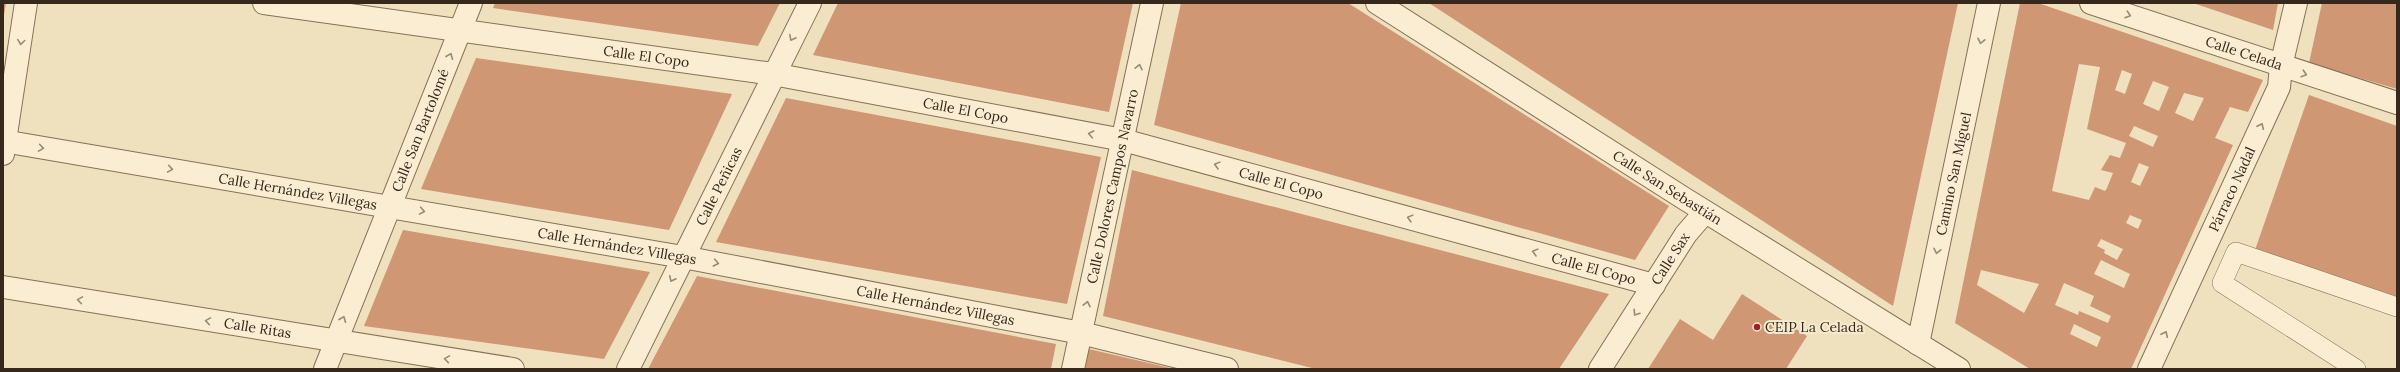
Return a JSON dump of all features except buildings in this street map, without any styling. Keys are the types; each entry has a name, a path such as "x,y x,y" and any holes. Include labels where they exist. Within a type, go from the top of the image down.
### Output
{"street":[{"path":"4,146 26,3"},
{"name":"Calle El Copo","path":"264,3 336,8 461,30 773,74 1123,140 1654,285"},
{"name":"Calle San Bartolomé","path":"325,369 334,342 471,3"},
{"name":"Calle Peñicas","path":"628,369 773,74 810,3"},
{"name":"Calle Dolores Campos Navarro","path":"1073,369 1152,3"},
{"name":"Calle San Sebastián","path":"1377,3 1705,212 1959,369"},
{"name":"Camino San Miguel","path":"1918,344 1989,3"},
{"name":"Calle Celada","path":"2091,3 2397,103"},
{"name":"Párraco Nadal","path":"2149,369 2279,87 2281,66 2296,3"},
{"name":"Calle Hernández Villegas","path":"4,146 389,205 683,257 1081,333 1227,369"},
{"name":"Calle Sax","path":"1600,369 1686,234 1705,212"},
{"path":"2356,369 2222,283 2236,252 2397,307"},
{"name":"Calle Ritas","path":"3,287 334,342 513,369"}],"place":[{"name":"CEIP La Celada","path":"1757,327"}]}
